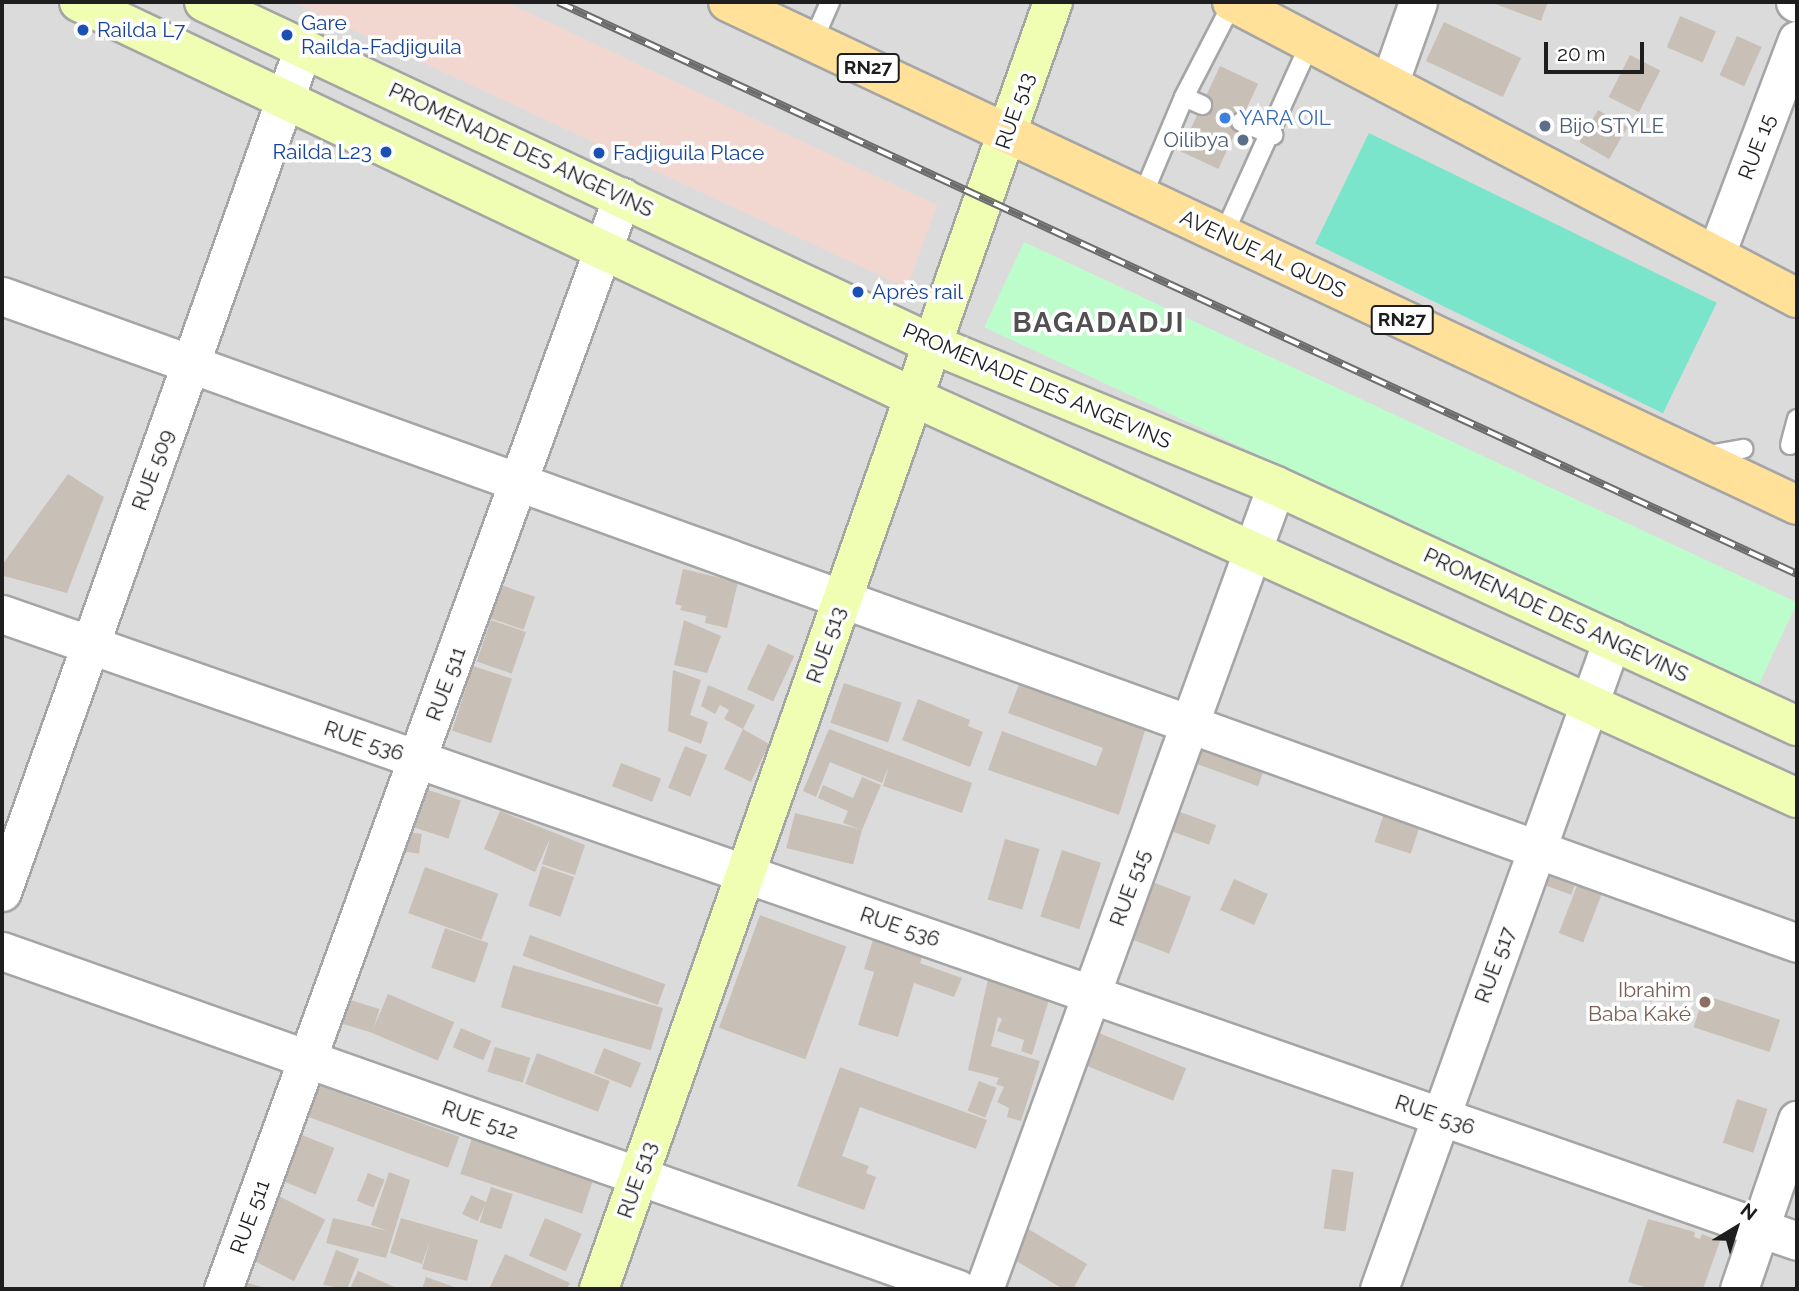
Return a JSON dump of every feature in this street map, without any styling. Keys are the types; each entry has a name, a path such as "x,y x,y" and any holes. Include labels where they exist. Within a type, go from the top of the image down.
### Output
{"main road":[{"name":"AVENUE AL QUDS","path":"728,2 1797,505"},
{"path":"1232,2 1797,298"}],"street":[{"path":"79,2 606,249 913,397 1797,798"},
{"name":"PROMENADE DES ANGEVINS","path":"204,2 932,344 1276,486 1797,726"},
{"name":"RUE 513","path":"599,1289 1053,2"},
{"path":"1389,85 1418,2"},
{"name":"RUE 15","path":"1716,254 1797,40"},
{"name":"RUE 509","path":"2,892 303,48"},
{"name":"RUE 511","path":"223,1289 606,249 622,197"},
{"path":"2,296 1797,943"},
{"name":"RUE 515","path":"984,1289 1276,486"},
{"name":"RUE 536","path":"2,614 1797,1241"},
{"name":"RUE 517","path":"1379,1289 1612,640"},
{"name":"RUE 512","path":"2,951 958,1289"},
{"path":"1739,1289 1797,1121"}],"lane":[{"path":"813,41 830,2"},
{"path":"1142,197 1184,97 1232,2"},
{"path":"1223,236 1273,135 1310,43"},
{"path":"1184,97 1202,105"},
{"path":"1241,122 1273,135"},
{"path":"1790,445 1797,419"},
{"path":"1694,457 1743,449"}],"shaded area":[{"path":"2,2 1797,2 1797,1289 2,1289"},
{"path":"293,2 506,2 937,205 907,288"}],"green space":[{"path":"1369,133 1717,303 1663,413 1315,244"},
{"path":"1024,242 1797,602 1757,688 984,327"}],"building":[{"path":"1490,2 1548,2 1541,21"},
{"path":"1680,16 1716,31 1703,63 1667,47"},
{"path":"1444,22 1521,58 1503,97 1426,61"},
{"path":"1737,36 1762,47 1744,86 1720,75"},
{"path":"1630,55 1660,70 1639,112 1609,97"},
{"path":"1220,66 1258,84 1218,169 1180,151"},
{"path":"1598,110 1627,127 1609,159 1580,142"},
{"path":"68,474 104,497 67,593 4,576 2,565"},
{"path":"683,569 738,582 727,628 705,623 706,616 680,610 682,606 675,604"},
{"path":"501,585 535,597 524,630 490,618"},
{"path":"491,620 526,632 512,674 477,662"},
{"path":"684,620 721,636 707,673 674,665"},
{"path":"768,644 794,656 773,702 747,689"},
{"path":"473,666 512,679 491,743 452,731"},
{"path":"673,670 701,680 690,715 708,722 701,744 668,731"},
{"path":"1023,674 1147,724 1119,815 988,770 1002,731 1096,766 1103,748 1008,713"},
{"path":"844,683 902,703 888,743 830,723"},
{"path":"708,685 755,705 743,729 724,719 729,710 720,705 715,714 701,706"},
{"path":"918,699 970,720 968,726 983,732 970,767 902,740"},
{"path":"743,729 769,744 751,782 724,769"},
{"path":"829,729 972,783 962,813 883,786 889,766 882,783 830,762 816,797 803,791"},
{"path":"1201,741 1266,765 1258,786 1193,763"},
{"path":"685,746 707,755 690,797 668,788"},
{"path":"621,763 661,778 652,802 612,786"},
{"path":"862,777 881,785 862,830 843,823 848,811 818,798 823,785 853,798"},
{"path":"419,787 461,801 448,839 407,825"},
{"path":"1387,804 1423,816 1411,854 1375,842"},
{"path":"1172,809 1216,825 1209,845 1165,829"},
{"path":"500,811 585,845 575,875 542,864 550,839 535,872 484,849"},
{"path":"795,813 862,830 853,865 786,848"},
{"path":"408,832 422,834 419,854 405,852"},
{"path":"1005,839 1040,849 1022,909 988,900"},
{"path":"1062,850 1101,863 1079,929 1040,917"},
{"path":"1537,860 1578,875 1571,895 1530,880"},
{"path":"542,866 574,877 560,917 528,906"},
{"path":"425,867 498,894 482,940 408,913"},
{"path":"1580,878 1604,887 1583,942 1559,933"},
{"path":"1234,879 1268,894 1254,925 1220,910"},
{"path":"1150,881 1191,897 1169,954 1128,938"},
{"path":"760,915 846,946 805,1059 719,1028"},
{"path":"445,928 488,943 475,983 431,968"},
{"path":"875,933 925,948 920,963 962,978 954,997 914,983 898,1037 858,1025 874,972 864,969"},
{"path":"530,935 665,984 658,1005 522,956"},
{"path":"513,965 663,1008 651,1050 501,1007"},
{"path":"990,970 1052,990 1032,1055 1021,1051 1024,1040 997,1031 1002,1019 998,1017 991,1046 1040,1061 1021,1121 1007,1117 1009,1108 997,1102 1004,1087 996,1084 999,1078 968,1070"},
{"path":"388,994 454,1022 438,1061 372,1033"},
{"path":"1704,995 1780,1020 1770,1052 1693,1027"},
{"path":"347,999 380,1009 372,1033 340,1023"},
{"path":"461,1028 491,1041 483,1060 453,1047"},
{"path":"1099,1033 1186,1068 1173,1101 1086,1065"},
{"path":"495,1047 530,1058 523,1083 487,1072"},
{"path":"604,1048 641,1063 631,1088 594,1073"},
{"path":"537,1053 610,1081 598,1112 525,1084"},
{"path":"840,1067 987,1120 976,1149 860,1107 842,1156 869,1166 866,1173 876,1177 864,1210 797,1186"},
{"path":"979,1081 997,1088 985,1118 968,1111"},
{"path":"309,1082 459,1137 448,1168 298,1113"},
{"path":"1737,1099 1767,1109 1753,1153 1723,1143"},
{"path":"302,1135 334,1148 316,1194 283,1181"},
{"path":"473,1135 595,1175 582,1214 460,1174"},
{"path":"1332,1169 1354,1172 1345,1231 1324,1228"},
{"path":"389,1172 410,1180 386,1258 326,1243 333,1218 388,1231 371,1225"},
{"path":"368,1173 385,1180 373,1208 357,1201"},
{"path":"491,1187 513,1194 501,1229 480,1222"},
{"path":"271,1192 325,1220 294,1281 240,1253"},
{"path":"471,1195 486,1202 478,1221 462,1214"},
{"path":"401,1218 478,1240 467,1281 422,1269 430,1240 422,1264 390,1253"},
{"path":"545,1218 582,1234 566,1271 529,1256"},
{"path":"1648,1219 1695,1232 1694,1237 1700,1239 1702,1234 1720,1241 1703,1289 1652,1289 1628,1282"},
{"path":"1025,1227 1087,1264 1073,1289 1063,1289 1008,1256"},
{"path":"336,1250 359,1259 347,1289 323,1285"},
{"path":"505,1254 570,1283 567,1289 489,1289"},
{"path":"358,1271 399,1289 350,1289"},
{"path":"426,1277 460,1289 422,1289"},
{"path":"235,1279 262,1287 232,1289"}],"railway":[{"path":"558,2 1797,574"}],"place":[{"name":"Railda L7","path":"83,30"},
{"name":"Gare Railda-Fadjiguila","path":"287,35"},
{"name":"YARA OIL","path":"1225,118"},
{"name":"Bijo STYLE","path":"1545,126"},
{"name":"Oilibya","path":"1243,140"},
{"name":"Railda L23","path":"386,152"},
{"name":"Fadjiguila Place","path":"599,153"},
{"name":"Après rail","path":"858,292"},
{"name":"Ibrahim Baba Kaké","path":"1705,1002"}],"district":[{"name":"BAGADADJI","path":"1099,323"}]}
